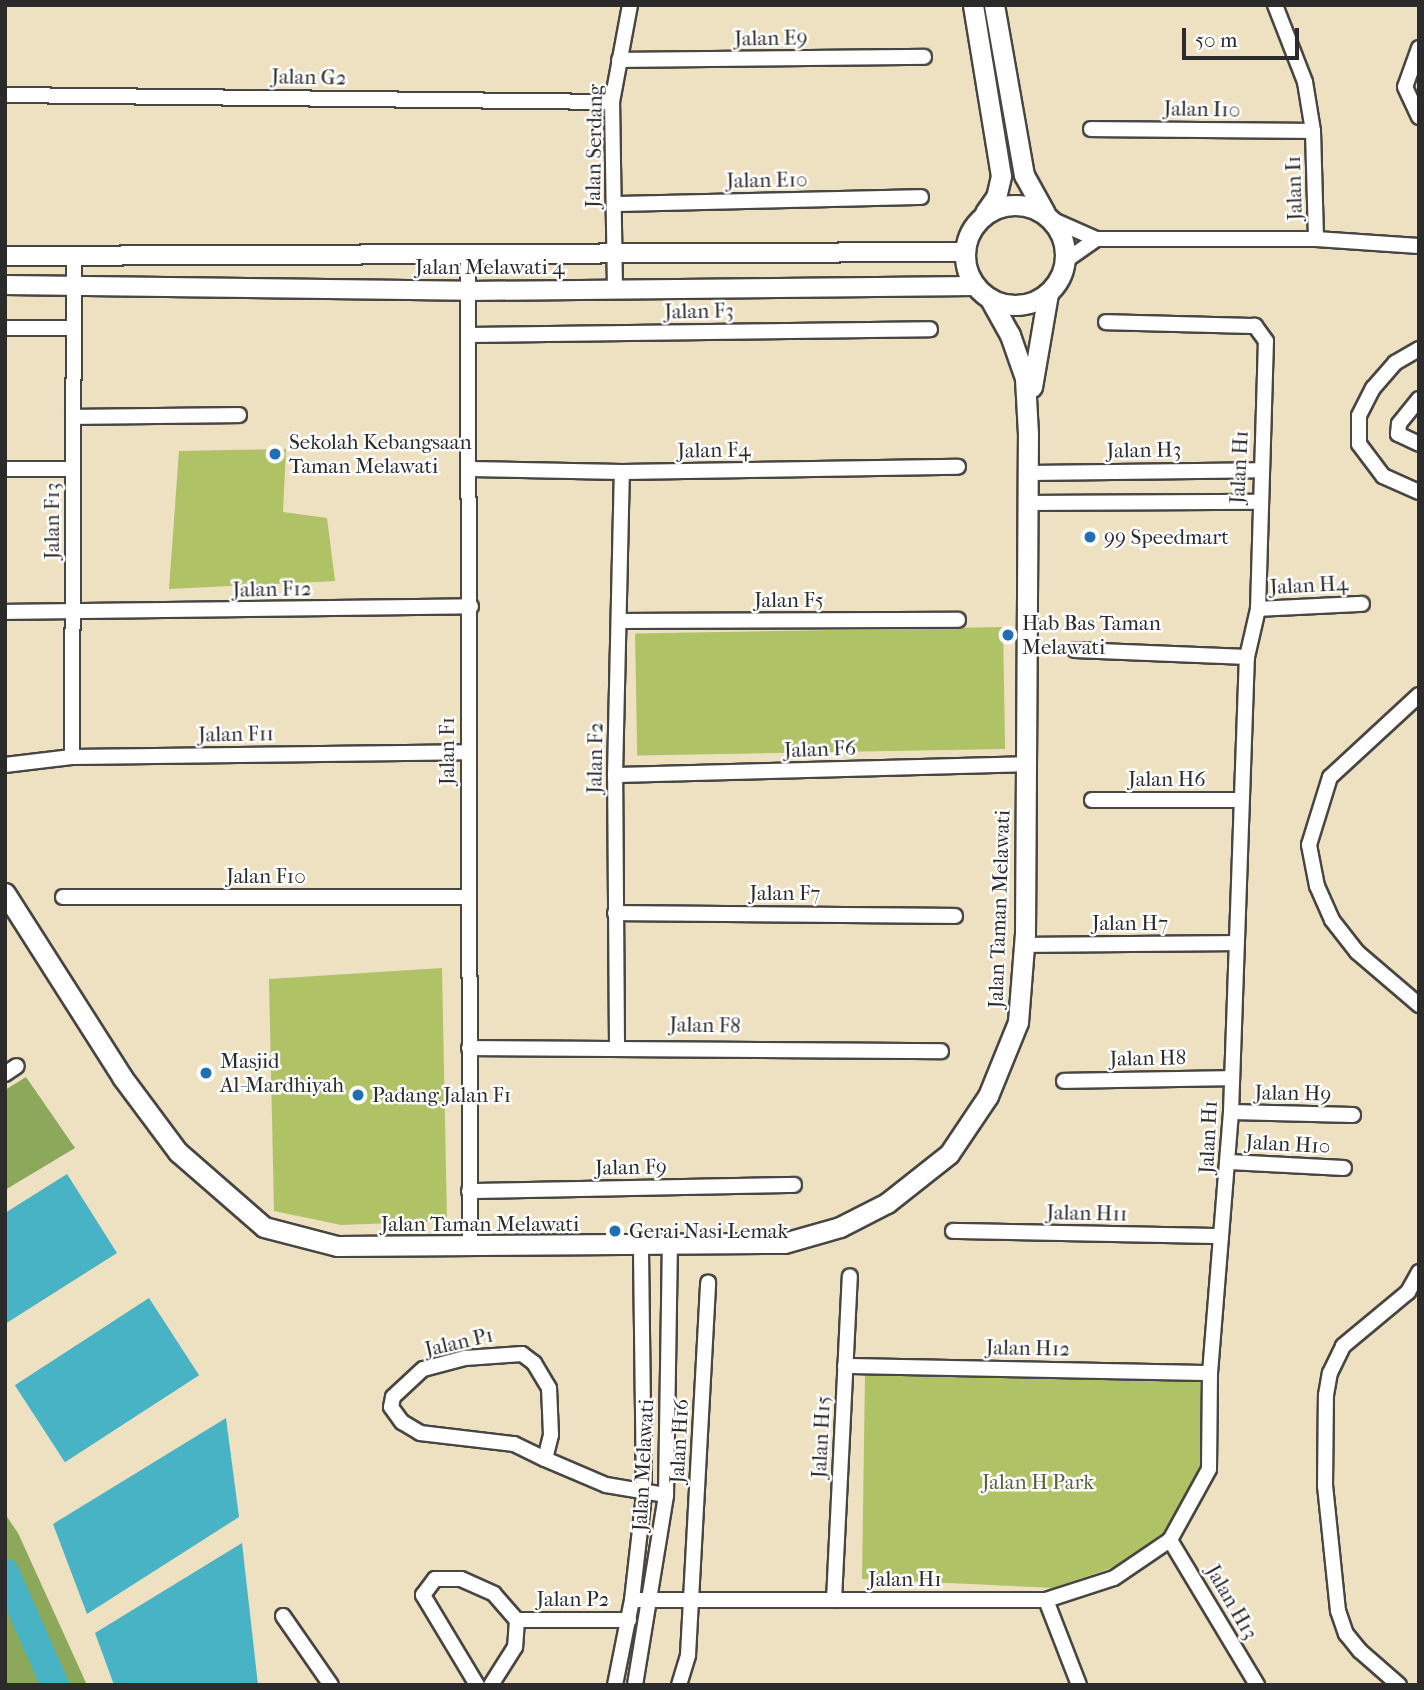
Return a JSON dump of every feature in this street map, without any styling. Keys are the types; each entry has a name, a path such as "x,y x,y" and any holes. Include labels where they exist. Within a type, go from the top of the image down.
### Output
{"main road":[{"path":"973,5 1002,177 996,197 970,231 964,252 982,293 1019,306 1048,293 1060,279 1065,261 1060,231 1024,175 994,5"},
{"path":"985,214 1004,205 1026,205 1049,217"},
{"name":"Jalan Taman Melawati","path":"5,893 122,1077 178,1152 223,1196 264,1227 337,1246 642,1247 783,1243 841,1227 887,1203 949,1154 988,1096 1018,1022 1024,945 1028,434 1021,366 982,293"},
{"name":"Jalan Taman Melawati","path":"1028,434 1034,354 1048,293"}],"street":[{"name":"Jalan Serdang","path":"615,290 612,102 630,5"},
{"name":"Jalan I1","path":"1049,217 1096,239 1317,239 1313,131 1305,82 1275,5"},
{"path":"1419,48 1405,87 1419,117"},
{"name":"Jalan E9","path":"619,60 924,57"},
{"name":"Jalan G2","path":"5,95 612,102"},
{"name":"Jalan I10","path":"1091,129 1313,131"},
{"name":"Jalan E10","path":"614,204 921,197"},
{"path":"1065,261 1096,239"},
{"path":"1317,239 1419,246"},
{"name":"Jalan Melawati 4","path":"5,256 964,252"},
{"name":"Jalan F1","path":"468,256 471,606 467,752 470,897 470,1246"},
{"name":"Jalan F13","path":"72,757 74,257"},
{"name":"Jalan Melawati 4","path":"5,285 469,291 982,293"},
{"name":"Jalan H1","path":"632,1600 1046,1600 1114,1578 1170,1540 1209,1469 1210,1373 1229,1162 1247,657 1258,609 1258,502 1266,341 1255,326 1106,322"},
{"path":"5,328 74,328"},
{"name":"Jalan F3","path":"469,335 930,329"},
{"path":"1419,349 1395,363 1373,388 1359,416 1359,444 1383,476 1419,492"},
{"path":"1419,398 1399,424 1398,434 1419,444"},
{"path":"74,417 239,415"},
{"name":"Jalan F4","path":"470,469 622,472 958,467"},
{"path":"5,470 73,469"},
{"name":"Jalan H3","path":"1029,473 1260,470"},
{"name":"Jalan F2","path":"617,1045 615,775 622,472"},
{"path":"1029,502 1258,502"},
{"name":"Jalan H4","path":"1258,609 1362,604"},
{"name":"Jalan F12","path":"5,612 73,614 471,606"},
{"name":"Jalan F5","path":"619,621 958,620"},
{"path":"1075,650 1247,657"},
{"path":"1419,695 1330,777 1308,845 1317,886 1332,920 1357,952 1419,1005"},
{"name":"Jalan F11","path":"5,765 72,757 467,752"},
{"name":"Jalan F6","path":"615,775 1027,764"},
{"name":"Jalan H6","path":"1092,800 1241,800"},
{"name":"Jalan F10","path":"63,897 470,897"},
{"name":"Jalan F7","path":"615,913 954,916"},
{"name":"Jalan H7","path":"1024,945 1236,943"},
{"name":"Jalan F8","path":"469,1048 617,1045 941,1051"},
{"name":"Jalan H8","path":"1064,1081 1232,1078"},
{"name":"Jalan H9","path":"1231,1112 1353,1115"},
{"name":"Jalan H10","path":"1229,1162 1344,1168"},
{"name":"Jalan F9","path":"469,1191 794,1185"},
{"name":"Jalan H11","path":"953,1231 1221,1237"},
{"name":"Jalan Melawati","path":"635,1685 651,1601 666,1495 670,1246"},
{"name":"Jalan Melawati","path":"615,1685 629,1620 644,1495 642,1247"},
{"path":"1399,1685 1360,1651 1346,1634 1338,1611 1325,1486 1326,1395 1330,1373 1343,1346 1408,1292 1419,1272"},
{"name":"Jalan H15","path":"834,1600 850,1276"},
{"name":"Jalan H16","path":"679,1685 688,1655 708,1283"},
{"name":"Jalan P1","path":"545,1460 551,1436 549,1388 534,1363 522,1354 464,1358 424,1369 393,1396 391,1408 402,1422 420,1433 513,1444 545,1460 606,1485 644,1495 666,1495"},
{"name":"Jalan H12","path":"845,1366 1210,1373"},
{"name":"Jalan H13","path":"1170,1540 1257,1685"},
{"path":"477,1685 424,1595 426,1587 435,1578 461,1579 494,1594 517,1620 515,1647 491,1685"},
{"path":"1046,1600 1079,1685"},
{"path":"283,1616 331,1685"},
{"name":"Jalan P2","path":"517,1620 629,1620"}],"green space":[{"path":"286,449 283,512 327,518 335,581 169,589 179,451"},
{"path":"1003,627 1005,749 637,755 635,633"},
{"name":"Padang Jalan F1","path":"442,968 447,1221 341,1225 274,1211 269,979"},
{"path":"26,1077 75,1148 5,1190 5,1090"},
{"name":"Jalan H Park","path":"865,1374 1206,1381 1201,1465 1171,1527 1114,1567 1053,1588 862,1579"},
{"path":"5,1514 18,1533 87,1685 5,1685"}],"water":[{"path":"67,1174 117,1253 5,1324 5,1213"},
{"path":"149,1298 199,1375 65,1462 15,1385"},
{"path":"226,1418 239,1517 87,1614 53,1524"},
{"path":"242,1543 258,1685 114,1685 95,1633"}],"waterway":[{"path":"5,1572 55,1685"}],"place":[{"name":"Sekolah Kebangsaan Taman Melawati","path":"275,454"},
{"name":"99 Speedmart","path":"1090,537"},
{"name":"Hab Bas Taman Melawati","path":"1008,635"},
{"name":"Masjid Al-Mardhiyah","path":"206,1073"},
{"name":"Padang Jalan F1","path":"358,1095"},
{"name":"Gerai Nasi Lemak","path":"615,1231"}]}
